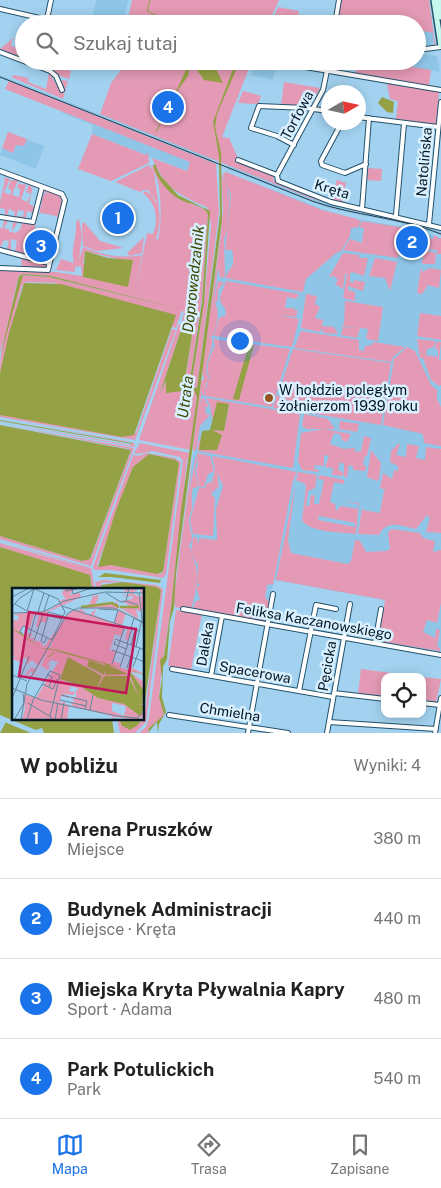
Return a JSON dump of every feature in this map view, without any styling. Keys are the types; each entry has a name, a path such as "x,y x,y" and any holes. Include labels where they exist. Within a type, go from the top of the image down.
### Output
{"main road":[{"path":"434,0 441,47"},
{"path":"439,0 441,18"}],"street":[{"path":"48,15 52,0"},
{"path":"336,15 339,0"},
{"path":"0,9 28,15"},
{"path":"426,49 441,47"},
{"path":"0,52 15,58"},
{"path":"46,70 51,72 62,90"},
{"path":"321,70 441,90"},
{"name":"Torfowa","path":"277,176 323,90 327,71"},
{"name":"Natolińska","path":"429,224 441,102"},
{"path":"294,145 277,136 252,128 258,108 262,106 321,111"},
{"path":"366,117 404,124 438,127"},
{"path":"362,209 370,118"},
{"path":"396,216 404,124"},
{"path":"338,130 321,161 322,165 345,173 366,164"},
{"name":"Kręta","path":"238,160 277,176 278,182 324,200 441,228"},
{"path":"0,172 63,195 65,202 48,270 0,268"},
{"path":"0,217 33,222 42,187"},
{"path":"0,250 50,263"},
{"path":"248,733 273,594"},
{"path":"299,691 316,599"},
{"name":"Pęcicka","path":"327,733 350,604"},
{"path":"316,605 336,609"},
{"path":"375,643 381,608"},
{"name":"Feliksa Kaczanowskiego","path":"183,609 441,655"},
{"name":"Daleka","path":"211,676 222,616"},
{"name":"Spacerowa","path":"172,669 299,691 381,698"},
{"path":"329,722 435,731 441,698"},
{"path":"426,703 440,705"},
{"name":"Chmielna","path":"169,715 286,733"}],"shaded area":[{"path":"96,0 128,0 125,15 93,15"},
{"path":"132,0 279,0 272,15 129,15"},
{"path":"340,0 429,0 435,43 434,46 433,33 426,32 426,15 338,15"},
{"path":"278,7 299,11 298,15 275,15"},
{"path":"426,32 433,33 433,46 426,46"},
{"path":"12,39 15,39 12,40 11,46 15,47 15,55 0,49"},
{"path":"426,54 437,56 440,72 426,70"},
{"path":"426,69 431,70 429,85 432,87 355,75 356,70"},
{"path":"46,70 71,71 69,79"},
{"path":"121,70 248,70 222,137 229,138 238,158 274,177 273,180 233,163 305,194 359,210 358,212 310,198 100,114 111,83"},
{"path":"186,70 189,70 188,76 174,96"},
{"path":"197,70 216,70 223,83 204,80"},
{"path":"233,70 236,70 217,114 215,127 221,152 222,220 176,575 174,608 170,621 167,659 163,667 162,697 166,712 159,724 158,733 157,722 148,733 149,728 164,715 159,697 162,679 160,660 164,656 171,608 181,510 197,397 190,380 202,302 208,215 204,209 182,201 170,192 159,179 153,165 155,164 160,175 178,195 210,211 204,303 192,380 194,387 197,388 220,214 219,156 213,122"},
{"path":"253,70 275,70 273,80 251,75"},
{"path":"49,73 62,93 65,89 60,80 68,81 63,99 11,77 14,75 28,78 28,82 46,89"},
{"path":"0,75 213,159 212,163 0,78"},
{"path":"9,81 216,164 219,212 197,388 194,387 192,380 204,303 211,224 207,207 180,194 167,184 152,158 187,171 190,162 5,89"},
{"path":"384,81 439,92 436,124 407,123 406,120 396,119 398,101 390,99 387,84"},
{"path":"284,82 320,88 317,94 302,92 301,106 281,105"},
{"path":"243,91 261,96 258,104 238,103"},
{"path":"382,97 394,102 393,113 387,112 378,103"},
{"path":"63,110 185,159 190,162 187,171 92,134 92,125 62,113"},
{"path":"8,132 44,146 36,169 0,155"},
{"path":"8,132 27,139 24,146 16,145 13,153 2,148"},
{"path":"92,134 146,155 148,152 149,163 111,181 78,169"},
{"path":"151,164 178,198 206,210 208,215 202,297 190,380 197,395 191,450 139,440 179,324 195,326 194,322 182,321 184,313 182,310 176,328 55,283 26,282 22,286 0,373 5,333 0,352 0,269 56,272 82,276 81,266 75,267 75,272 56,270 61,259 74,263 76,222 79,219 82,235 79,260 83,247 126,257 142,255 136,290 147,233 153,234 155,229 155,212 151,202 143,193 144,191 151,195 148,190 143,190 140,192 115,182 149,165 153,171","holes":["154,172 159,186 160,219 158,205 159,207","160,219 158,240 156,239","85,251 122,260 83,264","23,274 51,276 158,304 49,277 22,275 10,312 19,275","182,327 193,329 184,388 166,393 166,381 160,393"]},
{"path":"228,165 310,198 361,213 426,226 441,231 441,236 414,226 328,208 227,169"},
{"path":"367,168 382,169 381,181 366,180"},
{"path":"226,172 341,216 403,227 441,238 441,651 378,641 385,600 274,580 266,620 225,576 202,609 174,604 224,217 223,174"},
{"path":"226,172 322,210 357,219 360,221 359,227 351,228 350,236 341,251 336,253 306,279 303,292 225,278 233,261 232,250 225,250 231,195 223,174"},
{"path":"221,173 228,190 227,202 229,192 230,195 227,230 224,240 225,274 224,278 220,277 218,268 213,306 218,281 224,283 218,290 218,300 215,303 217,311 216,328 213,336 209,337 212,338 212,343 206,369 209,378 204,396 202,395 202,389 200,405 202,398 204,398 209,407 205,407 206,414 210,415 200,426 196,451 196,448 193,451 201,381 204,380 202,371 221,233 223,209"},
{"path":"5,177 10,179 4,192 10,195 11,190 8,188 11,180 18,180 12,195 19,197 20,189 17,188 19,183 25,185 27,183 21,199 27,202 31,194 26,192 29,184 32,188 33,186 29,204 35,207 34,213 27,211 25,220 18,219 18,216 23,217 24,211 18,210 16,218 14,218 15,212 9,209 7,217 5,216 5,209 0,208"},
{"path":"337,180 346,183 342,201 346,203 331,199"},
{"path":"45,189 47,192 42,194 30,251 24,255 15,251 17,241 11,239 11,250 7,249 9,241 4,240 0,248 0,228 3,228 4,220 8,221 4,228 15,233 20,230 22,223 35,224 42,191"},
{"path":"50,191 61,195 63,201 57,218 56,216 41,213 39,215 43,195"},
{"path":"361,221 418,230 418,233 403,231 398,258 343,250 350,239 362,243 364,228 360,228"},
{"path":"13,222 17,223 12,232"},
{"path":"84,222 100,241 124,248 97,251 83,246 82,224"},
{"path":"434,235 438,239 441,238 441,254 437,254 437,250 424,249 426,238 433,239"},
{"path":"144,237 142,253 130,256 127,253"},
{"path":"424,250 436,253 435,264 422,264"},
{"path":"85,251 108,258 133,260 128,287 83,277"},
{"path":"343,253 359,255 359,258 368,258 364,276 352,272 350,274 350,282 354,283 354,280 365,282 363,291 348,286 348,290 355,292 355,301 343,298 347,274 345,274 343,289 335,284 338,280 334,276 329,277"},
{"path":"21,257 48,266 45,268 0,267 22,266"},
{"path":"375,258 397,262 390,291 385,278 369,276"},
{"path":"421,267 422,272 430,268 441,270 439,288 428,285 422,294 417,293"},
{"path":"23,274 51,276 179,309 49,277 23,275 0,358 19,276"},
{"path":"226,281 299,294 296,299 287,297 285,308 295,308 294,310 298,311 296,317 275,314 299,319 292,347 214,336 219,318 226,315 220,298"},
{"path":"24,283 61,284 176,315 134,435 122,437 0,415 0,373 9,333"},
{"path":"306,294 317,296 315,304 320,307 315,318 323,320 322,326 334,327 338,334 323,333 322,328 320,332 301,328"},
{"path":"345,301 383,307 378,341 366,339 368,329 360,328 357,338 341,335 343,327 359,328 341,326 344,324"},
{"path":"420,313 441,316 441,340 417,336"},
{"path":"182,327 193,329 183,391 166,393 166,381 160,393"},
{"path":"172,329 176,330 135,440 0,417 0,415 136,433"},
{"path":"301,331 359,340 359,350 364,351 365,346 372,345 373,342 405,347 393,357 392,362 294,348"},
{"path":"213,339 290,349 272,407 205,396 206,384 210,378 208,375 208,362 215,346"},
{"path":"417,339 435,341 434,347 427,349 426,355 438,357 438,351 435,347 436,342 441,342 439,360 441,360 441,385 439,386 431,380 423,358 420,358"},
{"path":"249,344 254,345 239,400 233,399"},
{"path":"407,347 415,351 431,385 437,390 437,399 441,407 441,446 424,443 423,434 383,425 394,359"},
{"path":"293,349 391,363 381,425 303,412 282,396 279,391"},
{"path":"277,394 279,397 299,412 273,408"},
{"path":"206,398 300,414 293,468 198,451 198,443 202,436 200,450 212,450 212,430 224,431 229,404 212,419 210,405"},
{"path":"217,402 229,404 224,431 212,430 222,435 217,450 199,450 202,431 210,430"},
{"path":"304,414 328,419 335,429 307,429 302,426"},
{"path":"0,418 125,441 134,443 135,447 0,422 130,445 132,443"},
{"path":"0,421 132,443 133,444"},
{"path":"340,421 359,424 357,432 339,429"},
{"path":"0,424 134,448 91,566 0,539 0,536 82,561 91,558 131,451 129,449"},
{"path":"0,425 131,450 90,559 82,561 0,536"},
{"path":"324,429 351,434 347,442 342,440 340,434 334,433 330,444 344,449 355,448 355,452 361,451 364,436 371,438 363,464 366,467 365,471 353,470 353,466 349,465 347,477 344,477 344,464 340,462 338,470 343,472 343,476 332,475 333,468 325,467 329,456 324,455 324,466 315,465 314,469 319,470 318,472 302,470 298,461 301,433"},
{"path":"140,443 190,453 187,460 171,608 162,666 159,697 164,715 149,728 148,733 139,733 146,727 149,718 183,461 180,457 152,451 139,454 134,453"},
{"path":"400,444 396,455 406,457 407,444 419,446 416,458 425,460 426,447 441,449 441,533 426,532 430,518 427,515 416,529 400,525 390,525 382,530 379,535 358,534 362,508 363,510 380,513 384,491 386,490 380,488 383,473 392,479 394,470 398,471 398,466 390,462 391,451"},
{"path":"371,450 381,463 379,479 377,481 367,477"},
{"path":"147,453 175,458 181,462 166,574 163,578 112,570 94,570 93,567 133,455 139,456","holes":["149,454 176,460 179,463 162,574 111,565 97,566 133,467"]},
{"path":"193,453 189,493 196,456 195,469 198,487 193,488 192,491 192,509 189,520 192,541 188,547 191,548 197,578 191,610 175,607 174,597"},
{"path":"197,453 210,456 214,471 208,474 204,487 199,487 196,470 198,465"},
{"path":"149,454 176,460 179,463 163,572 157,574 111,565 98,567 116,510 133,467"},
{"path":"212,456 297,472 293,481 273,584 267,585 265,597 269,602 266,623 216,612 192,610 196,601 200,600 196,587 200,585 197,583 198,565 191,554 193,537 196,537 199,544 199,538 217,540 216,509 223,486 217,472 219,486 211,494 215,498 213,536 193,534 190,520 199,488 205,488 207,483 212,482 215,469"},
{"path":"298,472 317,475 315,488 308,491 306,506 309,506 311,495 315,496 314,504 319,504 324,480 318,479 320,475 344,480 344,484 334,482 330,502 335,504 336,511 341,506 358,509 358,504 343,501 359,503 356,534 319,530 306,524 302,520 305,484 296,480","holes":["319,516 355,523 355,527 318,520"]},
{"path":"295,485 288,540 291,553 348,564 351,561 355,540 360,541 366,552 386,551 390,549 388,533 391,529 420,533 423,538 435,541 433,552 441,550 441,603 437,623 427,620 423,632 435,638 436,629 440,630 437,647 440,648 440,651 378,641 385,600 276,580"},
{"path":"0,541 91,568 95,588 92,588 91,578 88,575 0,547 0,543 89,569"},
{"path":"0,547 90,575 92,588 12,588 12,720 0,715"},
{"path":"105,573 161,580 160,583 98,577"},
{"path":"104,580 156,585 163,589 146,722 135,733 120,733 117,720 120,720 121,724 130,730 145,720 161,590 123,582 101,583 102,588 97,588 95,582"},
{"path":"123,582 157,587 161,590 145,702 145,588 102,588 101,585"},
{"path":"176,610 202,614 191,670 168,666"},
{"path":"361,669 391,673 381,673 381,696 358,694"},
{"path":"426,677 441,679 436,702 426,700"},
{"path":"12,720 112,720 114,733 44,733 42,728 36,730"},
{"path":"120,720 141,720 138,725 130,730 121,725"},
{"path":"7,723 31,733 0,733"}],"waterway":[{"path":"150,0 147,11 156,15"},
{"name":"Doprowadzalnik","path":"156,132 172,101"}],"railway":[{"path":"0,77 312,201 425,228 441,234"}],"place":[{"name":"Park Potulickich","path":"168,107"},
{"name":"Arena Pruszków","path":"118,218"},
{"name":"Budynek Administracji","path":"412,242"},
{"name":"Miejska Kryta Pływalnia Kapry","path":"41,246"},
{"name":"W hołdzie poległym żołnierzom 1939 roku","path":"269,398"}],"water label":[{"name":"Utrata","path":"185,397"}]}
